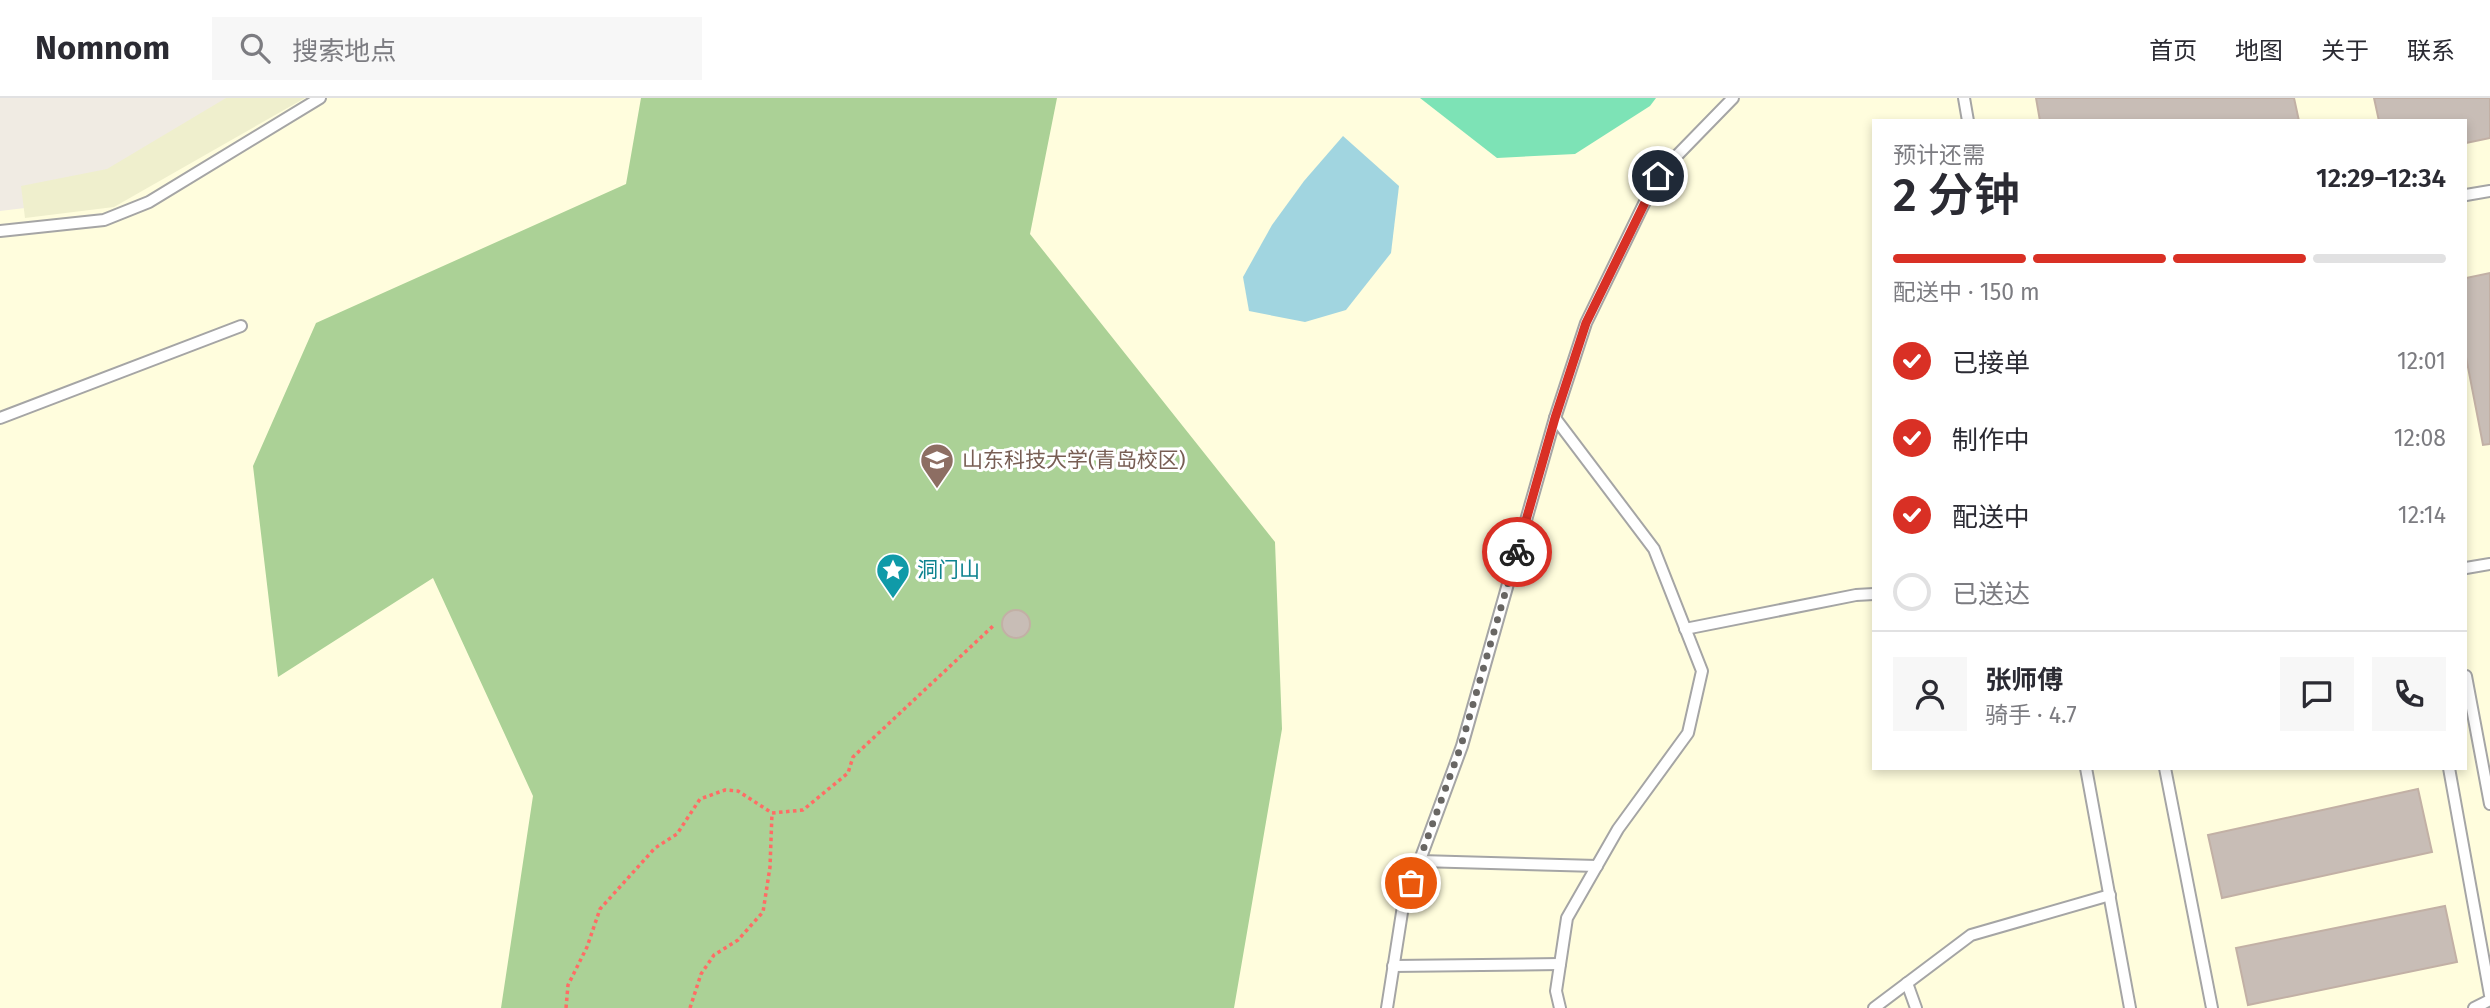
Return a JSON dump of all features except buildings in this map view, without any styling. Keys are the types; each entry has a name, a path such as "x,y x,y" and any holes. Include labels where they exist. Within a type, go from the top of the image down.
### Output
{"lane":[{"path":"0,232 104,220 149,202 320,98"},
{"path":"1387,1008 1403,906 1461,746 1555,418 1586,323 1658,176 1733,98"},
{"path":"1964,98 1968,119"},
{"path":"2467,195 2490,191"},
{"path":"0,418 241,326"},
{"path":"1555,418 1654,549 1702,671 1688,733 1618,829 1567,918 1556,991 1560,1008"},
{"path":"2467,568 2490,564"},
{"path":"1685,629 1856,594 1872,594"},
{"path":"2467,681 2490,804"},
{"path":"2086,770 2130,1008"},
{"path":"2165,770 2212,1008"},
{"path":"2449,770 2490,998 2474,1008"},
{"path":"1420,861 1597,866"},
{"path":"1874,1008 1971,935 2110,895"},
{"path":"1394,966 1560,964"},
{"path":"1907,983 1916,1008"}],"path":[{"path":"566,1008 568,985 587,947 600,909 655,848 677,834 700,799 725,790 738,790 772,813 803,810 848,774 853,757 993,626"},
{"path":"690,1008 701,974 714,955 738,940 763,912 770,867 772,813"}],"shaded area":[{"name":"山东科技大学(青岛校区)","path":"275,98 2490,98 2490,1008 0,1008 0,211 108,198"}],"green space":[{"path":"226,98 305,98 114,207 25,218 21,186 107,169"},
{"path":"641,98 1057,98 1030,234 1275,542 1282,729 1234,1008 501,1008 533,796 433,578 278,677 253,466 316,323 626,184"},
{"path":"1420,98 1656,98 1650,106 1575,154 1497,158"}],"water":[{"path":"1343,136 1399,186 1391,253 1346,310 1305,322 1249,311 1243,277 1272,225 1304,181"}],"way so far":[{"path":"1411,883 1461,746 1517,552"}],"place":[{"name":"山东科技大学(青岛校区)","path":"937,490"},
{"name":"洞门山","path":"893,600"}],"route":[{"path":"1517,552 1555,418 1586,323 1658,176"}]}
